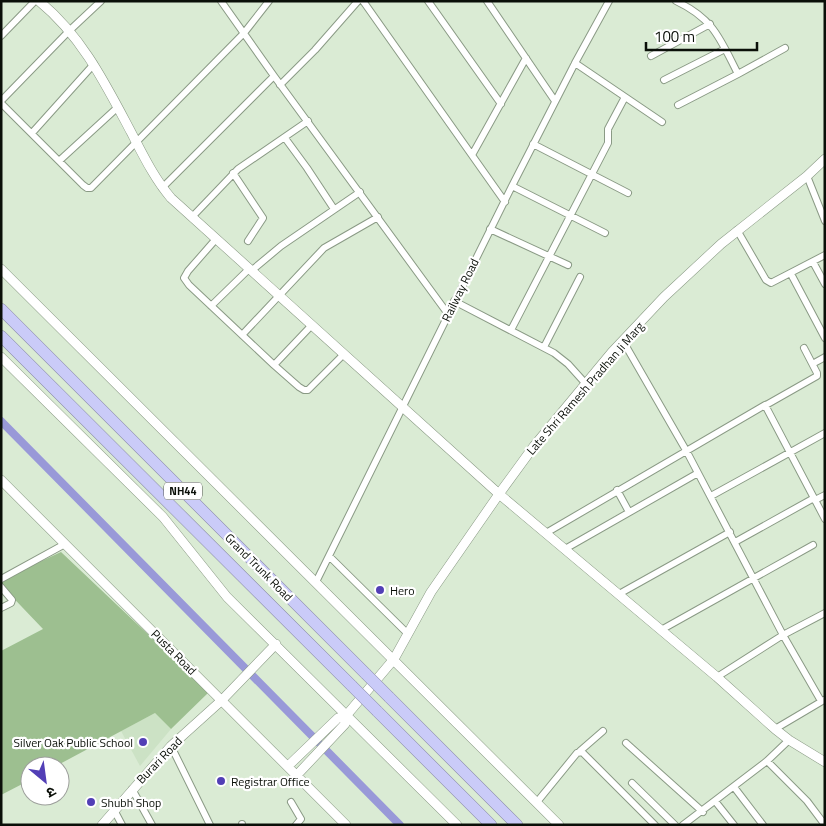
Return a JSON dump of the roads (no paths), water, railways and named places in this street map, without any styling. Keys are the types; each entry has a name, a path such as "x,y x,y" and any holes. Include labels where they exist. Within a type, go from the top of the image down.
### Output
{"highway":[{"name":"Grand Trunk Road","path":"1,309 517,825"},
{"name":"Grand Trunk Road","path":"1,336 491,825"}],"street":[{"path":"101,1 69,31 1,102 87,188 91,188 244,33 269,1"},
{"path":"221,1 448,314"},
{"path":"280,84 315,50 358,1"},
{"path":"363,1 505,202"},
{"path":"428,1 501,104"},
{"path":"488,1 555,101"},
{"name":"Railway Road","path":"316,582 490,229 555,101 609,1"},
{"path":"676,1 695,12 710,24 738,74"},
{"path":"1,36 41,2 69,31 94,64 162,188 311,326 499,494 717,677 775,729 825,762"},
{"path":"651,56 710,24"},
{"path":"664,80 725,48"},
{"path":"678,105 785,48"},
{"path":"472,156 526,58"},
{"path":"575,63 662,122"},
{"path":"32,133 94,64"},
{"path":"162,188 274,76"},
{"path":"511,330 608,143 608,129 625,96"},
{"path":"59,161 118,108"},
{"path":"192,217 234,173 308,121"},
{"path":"284,138 307,168 334,209"},
{"path":"533,144 628,193"},
{"name":"Late Shri Ramesh Pradhan Ji Marg","path":"346,716 394,659 431,592 534,446 623,340 664,297 737,230 807,176 825,159"},
{"path":"234,173 263,218 248,241"},
{"path":"807,176 825,221"},
{"path":"512,186 605,233"},
{"path":"211,306 250,270 281,246 360,192"},
{"path":"242,335 280,297 324,248 378,217"},
{"path":"490,229 568,265"},
{"path":"737,230 769,282 775,282 825,255"},
{"path":"216,238 184,278 189,285 274,365 299,387 308,390 344,354"},
{"path":"813,262 825,284"},
{"path":"1,269 559,825"},
{"path":"791,274 825,338"},
{"path":"544,347 580,277"},
{"path":"454,301 544,347 568,364 586,384"},
{"path":"274,365 311,326"},
{"path":"623,340 711,496 783,635 824,701 775,729"},
{"path":"546,533 686,450 817,376 818,373 804,348"},
{"path":"1,357 163,517 227,597 457,825"},
{"path":"816,362 825,357"},
{"path":"766,405 825,519"},
{"path":"711,496 825,433"},
{"path":"565,549 698,473"},
{"name":"Pusta Road","path":"1,480 346,825"},
{"path":"150,484 153,496 163,517"},
{"path":"617,490 629,512"},
{"path":"735,542 825,495"},
{"path":"619,594 730,532"},
{"path":"1,579 65,544"},
{"path":"661,630 813,545"},
{"path":"329,556 408,634"},
{"path":"1,587 12,600 11,603 1,608"},
{"path":"717,677 783,635 824,616"},
{"name":"Burari Road","path":"102,825 170,746 222,700 276,644"},
{"path":"288,766 338,718 346,716"},
{"path":"296,776 345,724 346,716"},
{"path":"537,802 580,751 603,731"},
{"path":"683,825 703,812 767,761 789,740"},
{"path":"626,742 703,812"},
{"path":"170,746 210,825"},
{"path":"580,751 655,825"},
{"path":"767,761 807,801 825,825"},
{"path":"632,783 675,825"},
{"path":"734,786 763,825"},
{"path":"132,789 152,825"},
{"path":"291,802 300,818 299,824"},
{"path":"715,802 734,825"},
{"path":"114,810 122,825"}],"waterway":[{"path":"1,421 400,825"}],"place":[{"name":"Hero","path":"380,590"},
{"name":"Silver Oak Public School","path":"143,742"},
{"name":"Registrar Office","path":"221,781"},
{"name":"Shubh Shop","path":"91,802"}]}
